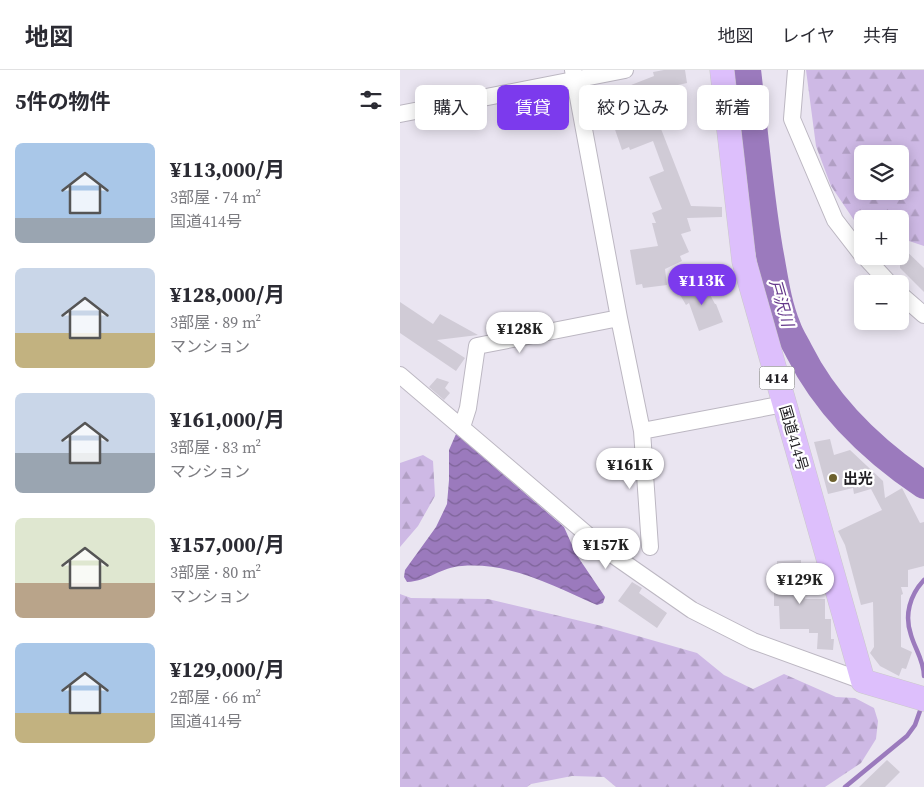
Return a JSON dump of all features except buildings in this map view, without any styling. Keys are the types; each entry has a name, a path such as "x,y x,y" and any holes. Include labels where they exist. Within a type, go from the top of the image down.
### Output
{"highway":[{"name":"国道414号","path":"722,70 744,261 863,681"},
{"path":"863,681 924,699"}],"street":[{"path":"400,114 574,75 625,70"},
{"path":"796,70 792,119 835,220 854,244"},
{"path":"574,75 618,318 642,431 650,547"},
{"path":"872,265 882,275"},
{"path":"909,302 924,315"},
{"path":"462,427 468,408 477,346 618,318"},
{"path":"400,375 603,548 692,610 753,641 863,681"},
{"path":"642,431 784,404"}],"green space":[{"path":"806,70 924,70 924,246 909,241 909,210 854,210 854,220 831,186 816,146"},
{"path":"423,455 433,461 435,496 418,526 400,547 400,463"},
{"path":"400,594 411,598 488,599 606,627 697,653 724,675 753,689 784,674 836,697 855,698 874,708 878,721 876,739 861,763 825,787 616,787 604,777 572,776 531,784 527,787 400,787"}],"water":[{"path":"456,434 564,527 576,554 605,597 603,603 597,605 531,577 497,568 480,566 455,567 422,579 407,582 404,577 405,570 436,527 447,504 449,450"}],"waterway":[{"name":"戸沢川","path":"747,70 765,228 778,299 788,330 810,371 837,409 852,426 886,457 924,485"},
{"path":"924,580 915,592 908,613 909,628 923,665 924,676"},
{"path":"845,787 907,736 915,725 921,708"}],"place":[{"name":"出光","path":"833,478"}]}
